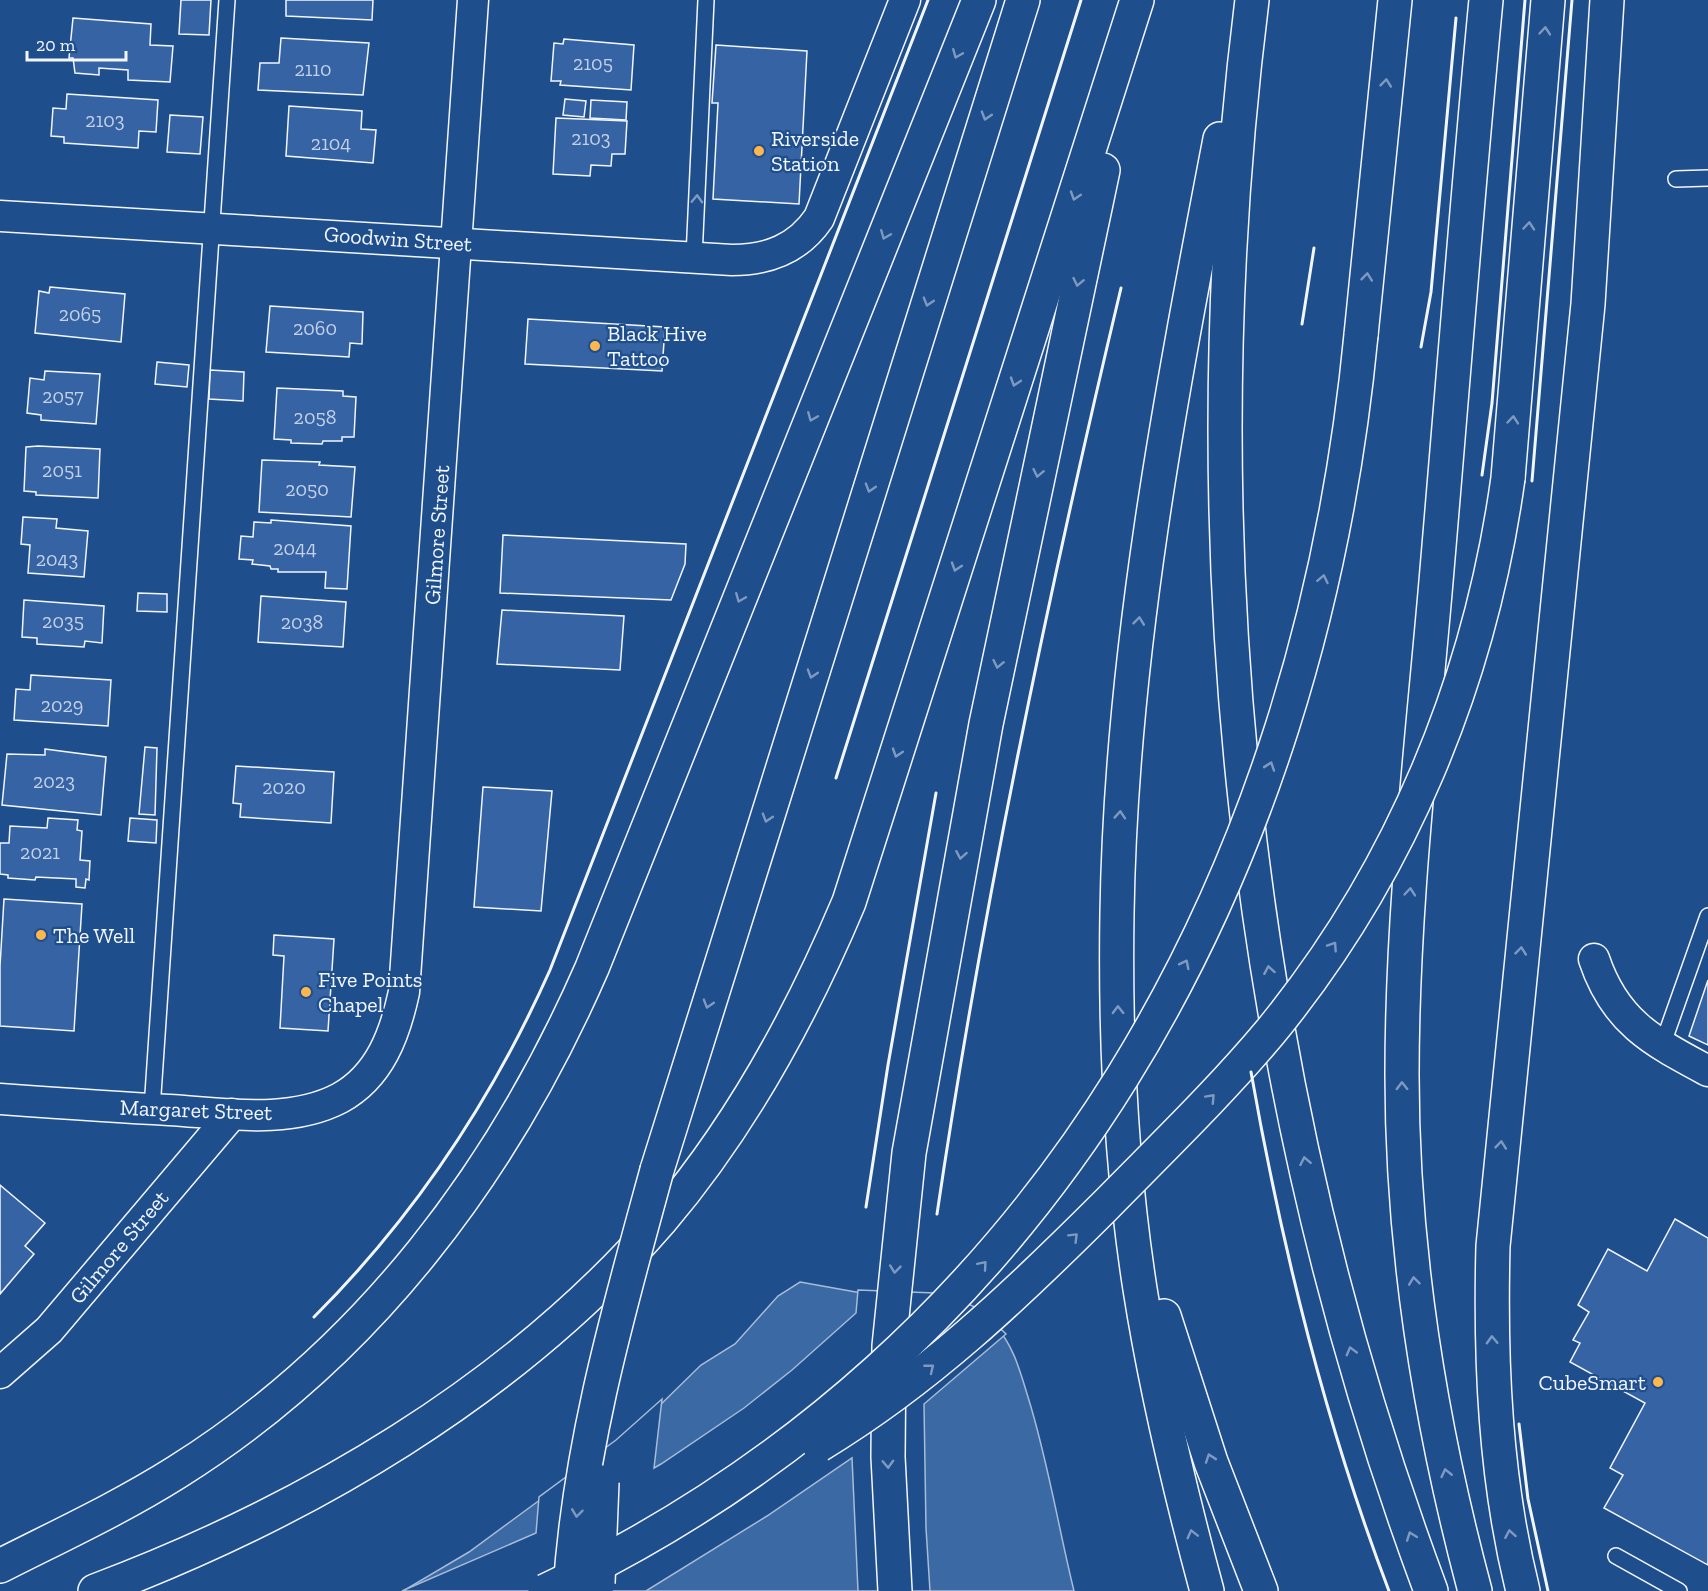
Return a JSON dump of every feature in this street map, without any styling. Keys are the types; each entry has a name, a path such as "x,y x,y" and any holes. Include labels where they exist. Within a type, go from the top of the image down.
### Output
{"highway":[{"path":"0,1566 126,1502 177,1472 273,1401 356,1326 404,1274 478,1180 511,1129 558,1042 592,968 979,0"},
{"path":"570,1591 577,1512 597,1399 609,1344 657,1170 1023,0"},
{"path":"95,1591 174,1560 283,1507 388,1447 489,1378 583,1302 622,1263 688,1185 738,1117 799,1013 849,902 1137,0"},
{"path":"895,1591 889,1509 888,1405 893,1301 902,1211 918,1097 986,724 1092,218 1144,0"},
{"path":"1207,1591 1177,1474 1140,1286 1124,1129 1116,916 1119,826 1130,695 1149,546 1175,385 1246,0"},
{"path":"1252,0 1231,234 1225,428 1236,692 1252,850 1278,1026 1325,1249 1372,1419 1431,1591"},
{"path":"545,1591 631,1549 683,1518 762,1465 874,1376 959,1292 1036,1201 1106,1104 1166,1001 1243,839 1301,669 1341,494 1361,335 1395,0"},
{"path":"1475,1591 1441,1452 1421,1335 1406,1194 1402,1077 1410,888 1486,0"},
{"path":"683,1518 829,1439 907,1386 972,1333 1033,1278 1204,1106 1271,1030 1316,972 1359,907 1426,777 1476,639 1496,557 1508,478 1548,0"},
{"path":"1522,1591 1506,1511 1499,1439 1492,1336 1492,1246 1587,314 1607,0"},
{"path":"1124,1129 1146,1247 1172,1345 1211,1462 1261,1591"},
{"path":"598,1591 599,1521 609,1401 630,1283 657,1170"}],"street":[{"name":"Gilmore Street","path":"377,1066 390,1042 404,993 458,244 473,0"},
{"name":"Goodwin Street","path":"0,216 213,226 458,244 759,259 793,245 812,228 826,204 905,0"},
{"path":"1594,959 1604,986 1621,1013 1643,1034 1708,1071"},
{"name":"Margaret Street","path":"0,1099 262,1116 316,1107 340,1098 360,1084 377,1066"},
{"name":"Gilmore Street","path":"0,1373 50,1330 232,1114"}],"lane":[{"path":"152,1110 213,226 226,0"},
{"path":"694,257 706,0"},
{"path":"1676,179 1708,178"},
{"path":"1662,1046 1708,916"},
{"path":"1616,1556 1679,1591"}],"water":[{"path":"800,1282 867,1294 996,1326 1012,1351 1028,1397 1047,1469 1074,1591 403,1591 469,1552 651,1414 701,1365 735,1344 778,1296"}],"pier":[{"path":"858,1290 935,1293 958,1299 981,1310 1006,1334 924,1404 926,1528 930,1591 858,1591 852,1458 767,1516 646,1591 402,1591 536,1533 539,1497 616,1440 662,1399 654,1468 661,1464 744,1408 792,1370 856,1313"}],"building":[{"path":"181,0 211,0 209,35 179,34"},
{"path":"286,0 373,0 372,20 286,16"},
{"path":"73,18 151,24 150,45 173,46 170,82 128,80 128,70 99,68 99,75 75,73 73,58 69,58"},
{"path":"281,38 369,43 363,95 258,90 260,63 279,63"},
{"path":"564,39 634,45 631,90 560,85 561,81 551,81 554,43 563,44"},
{"name":"Riverside Station","path":"716,45 807,51 799,204 713,199 718,103 712,103"},
{"path":"67,94 158,100 156,132 139,131 138,148 64,143 64,137 51,136 53,108 66,109"},
{"path":"565,99 586,101 584,117 563,115"},
{"path":"591,100 627,102 626,120 590,118"},
{"path":"289,106 362,111 361,129 376,130 373,163 286,156"},
{"path":"170,115 203,117 200,154 167,152"},
{"path":"556,118 627,121 625,154 612,154 611,166 591,165 590,176 553,174"},
{"path":"50,287 125,294 121,342 35,333 39,291 49,293"},
{"path":"270,306 363,312 362,344 350,343 349,357 266,352"},
{"name":"Black Hive Tattoo","path":"528,319 665,327 662,371 525,364"},
{"path":"157,362 189,365 187,387 155,384"},
{"path":"210,370 244,372 243,401 209,399"},
{"path":"45,371 100,374 96,424 41,420 41,415 27,413 30,378 44,380"},
{"path":"277,388 343,391 343,396 356,397 354,437 342,437 342,441 323,441 322,444 291,443 291,440 274,439"},
{"path":"26,447 100,449 98,498 36,495 36,492 24,491"},
{"path":"262,460 320,462 319,465 355,467 351,517 259,512"},
{"path":"23,517 57,519 56,528 88,531 84,577 28,573 30,545 21,544"},
{"path":"271,520 351,526 347,589 325,588 326,572 278,572 278,569 271,569 270,566 252,564 253,560 239,559 241,536 253,537 254,522 271,523"},
{"path":"503,535 686,544 685,564 671,600 500,593"},
{"path":"138,593 167,594 167,612 137,611"},
{"path":"261,596 346,602 343,647 258,642"},
{"path":"24,600 104,606 102,643 85,641 84,647 37,644 37,638 22,637"},
{"path":"502,610 624,616 620,670 497,664"},
{"path":"31,675 111,680 108,726 14,720 16,689 30,690"},
{"path":"145,747 157,748 155,815 139,814"},
{"path":"45,749 106,757 101,815 2,805 7,754 45,755"},
{"path":"236,766 334,772 331,823 240,817 241,804 233,803"},
{"path":"483,787 552,791 541,911 474,907"},
{"path":"48,818 78,820 77,830 82,831 80,860 90,861 89,880 86,879 85,888 76,887 76,879 36,877 35,880 8,878 8,875 0,874 0,843 9,843 10,826 47,828"},
{"path":"130,818 157,820 156,843 128,841"},
{"name":"The Well","path":"4,899 82,904 74,1031 0,1026 0,966"},
{"name":"Five Points Chapel","path":"274,935 334,939 328,1031 280,1028 284,956 273,955"},
{"path":"1708,980 1708,1045 1689,1036"},
{"path":"0,1185 45,1223 25,1246 34,1254 0,1294"},
{"name":"CubeSmart","path":"1675,1219 1708,1238 1708,1565 1604,1508 1623,1475 1610,1468 1645,1403 1570,1362 1580,1343 1573,1340 1589,1312 1578,1305 1608,1249 1647,1271"}],"wall":[{"path":"314,1317 385,1238 418,1197 448,1154 503,1065 550,970 928,0"},
{"path":"836,778 1081,0"},
{"path":"1482,475 1492,403 1525,0"},
{"path":"1532,481 1572,0"},
{"path":"1421,347 1431,292 1456,18"},
{"path":"1302,324 1314,248"},
{"path":"937,1214 975,981 1019,749 1068,518 1121,288"},
{"path":"866,1207 888,1065 936,793"},
{"path":"1251,1072 1291,1269 1325,1399 1366,1528 1389,1591"},
{"path":"1519,1424 1528,1499 1548,1591"}],"place":[{"name":"Riverside Station","path":"759,151"},
{"name":"Black Hive Tattoo","path":"595,346"},
{"name":"The Well","path":"41,935"},
{"name":"Five Points Chapel","path":"306,992"},
{"name":"CubeSmart","path":"1658,1382"}]}
